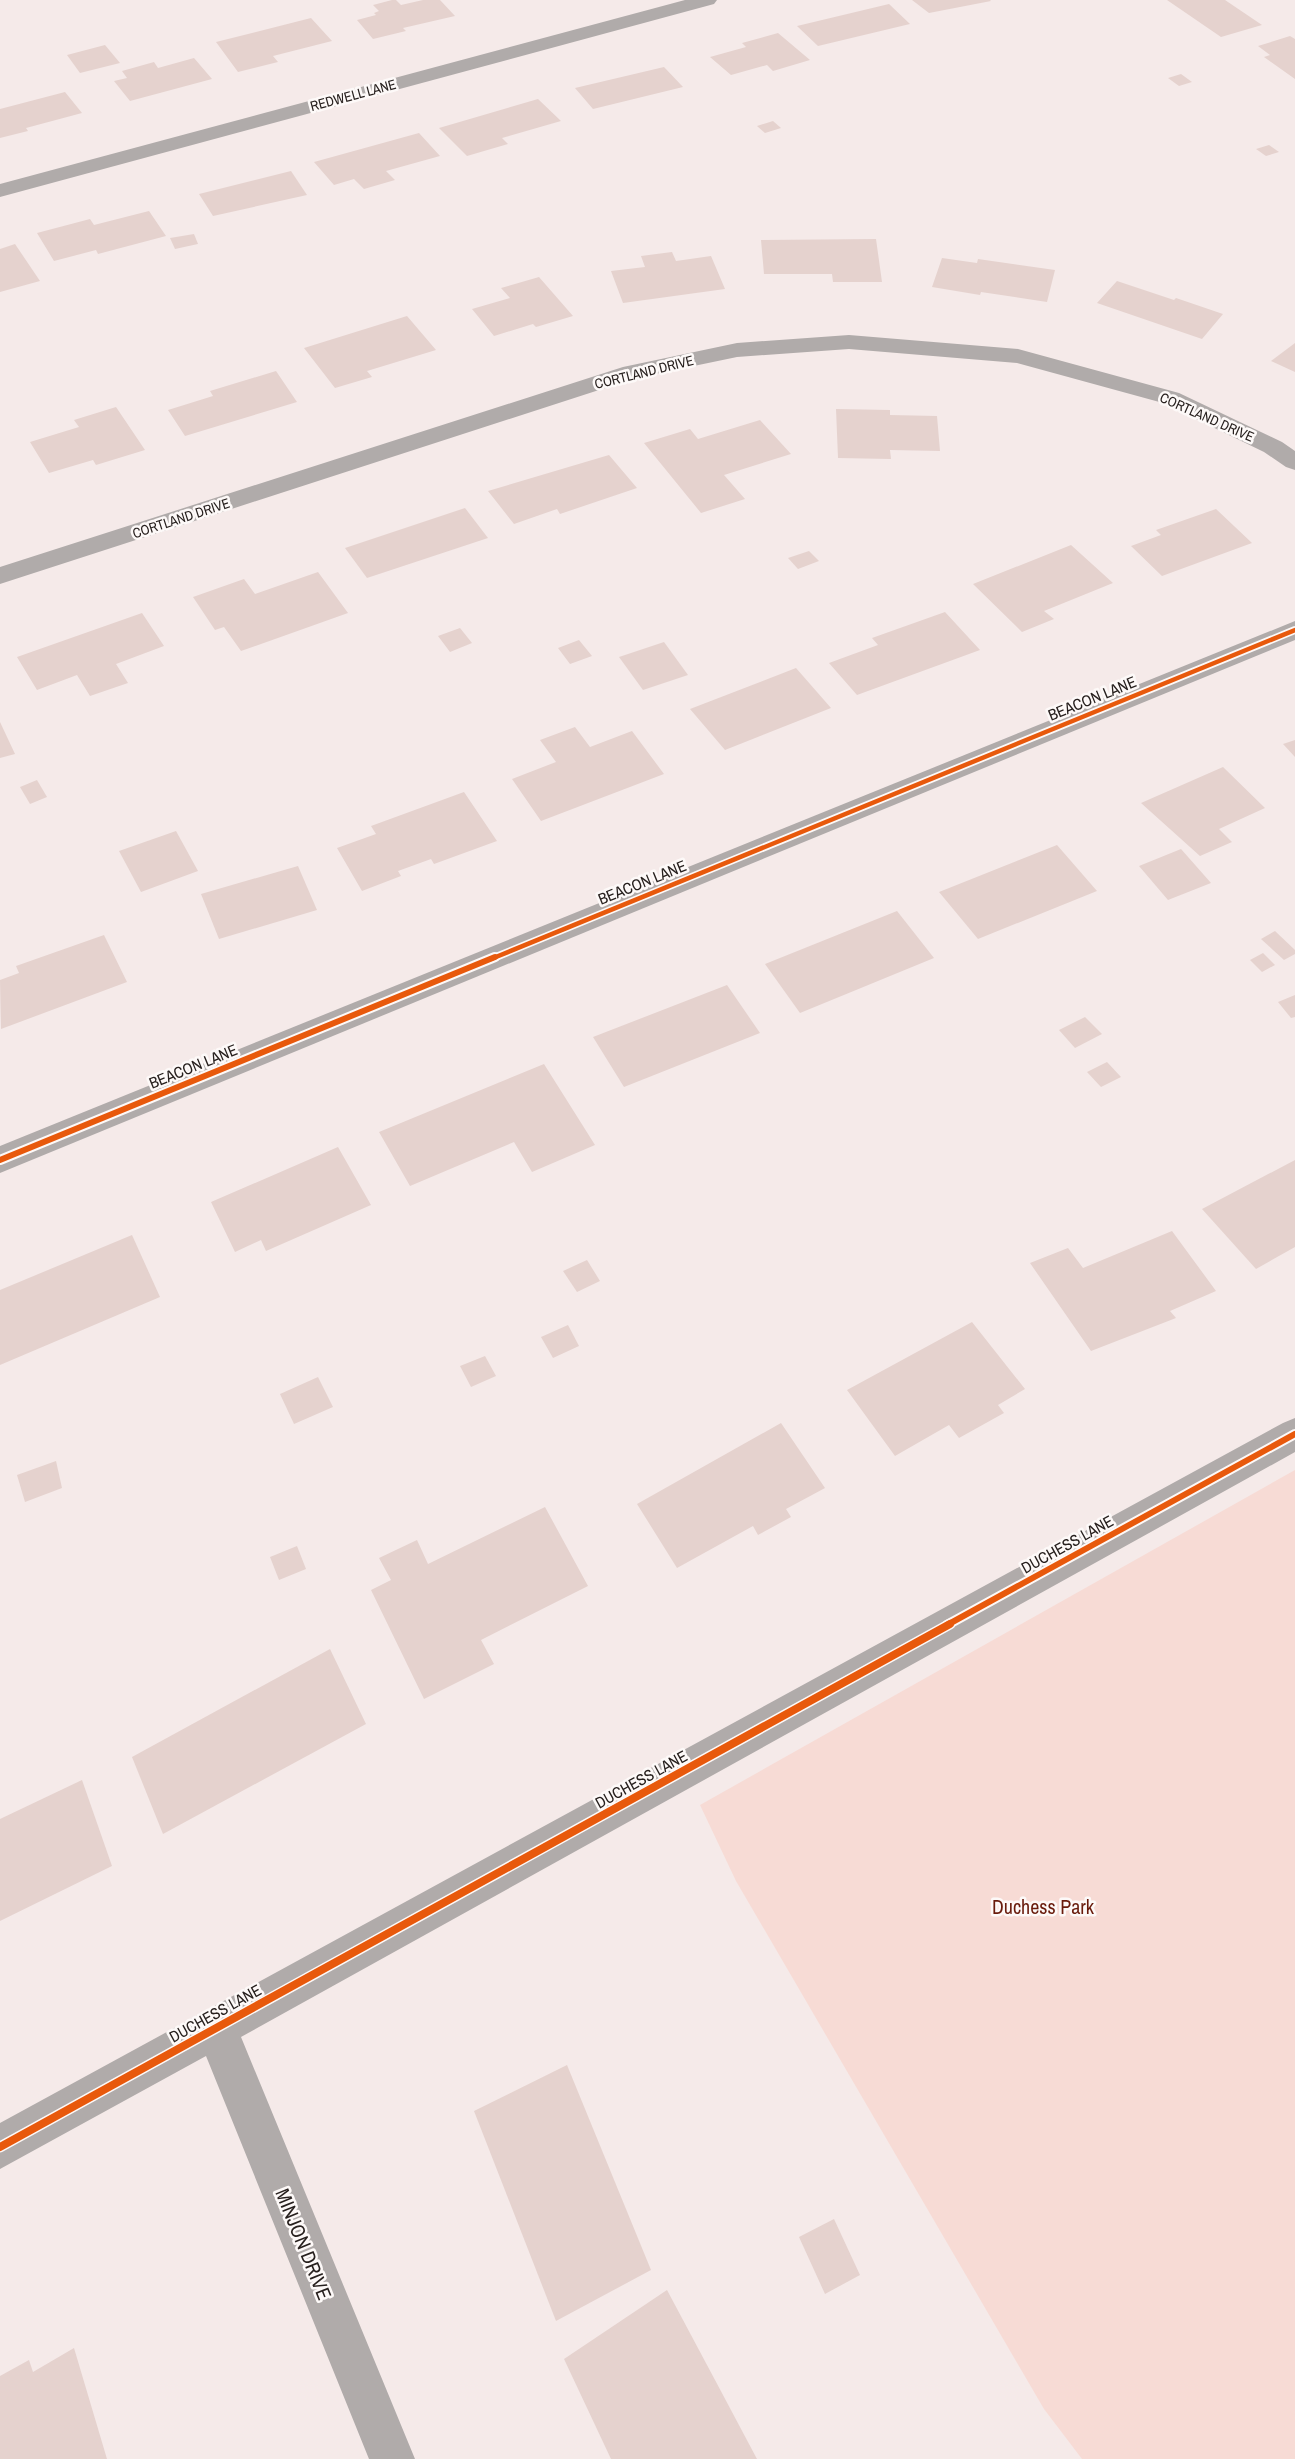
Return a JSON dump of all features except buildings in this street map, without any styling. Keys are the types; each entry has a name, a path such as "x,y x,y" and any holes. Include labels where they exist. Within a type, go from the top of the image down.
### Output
{"street":[{"name":"REDWELL LANE","path":"0,191 707,0"},
{"name":"CORTLAND DRIVE","path":"0,576 631,372 737,350 849,342 1018,356 1171,398 1273,447 1295,462"},
{"name":"BEACON LANE","path":"0,1160 1295,630"},
{"name":"DUCHESS LANE","path":"0,2147 1295,1434"},
{"name":"MINJON DRIVE","path":"216,2028 392,2459"}],"green space":[{"name":"Duchess Park","path":"1295,1470 1295,2459 1082,2459 1044,2409 736,1881 700,1805"}],"cycle path":[{"path":"0,1160 1295,630"},
{"path":"0,2147 1295,1434"}]}
